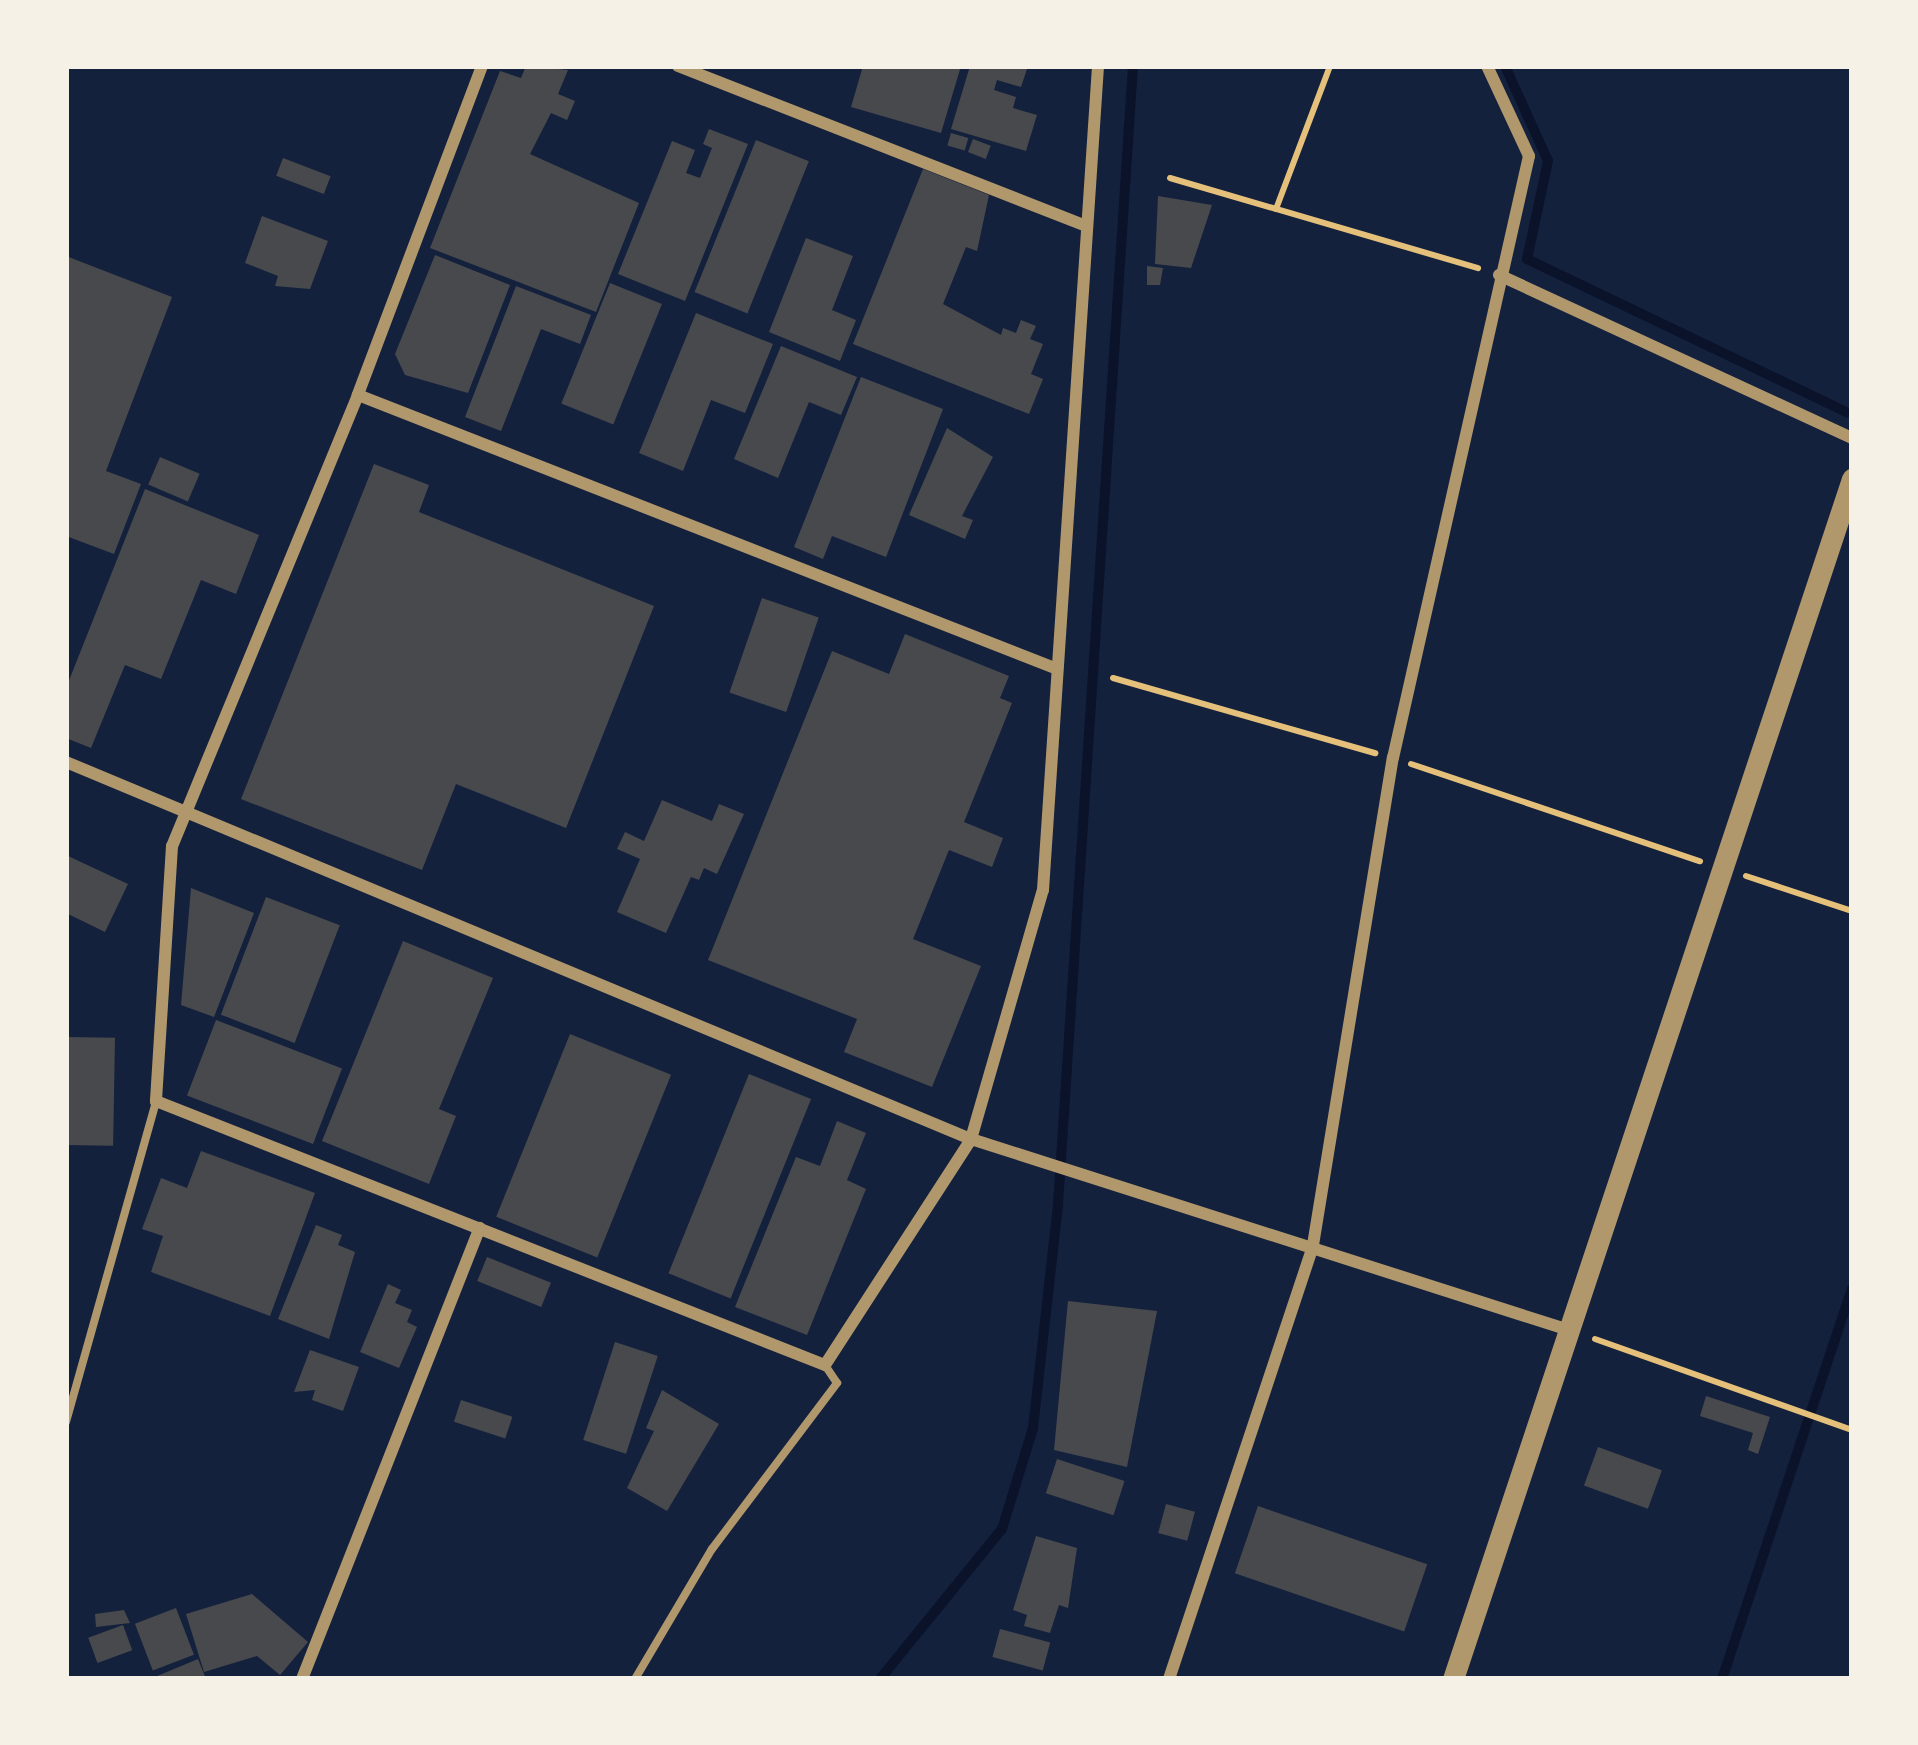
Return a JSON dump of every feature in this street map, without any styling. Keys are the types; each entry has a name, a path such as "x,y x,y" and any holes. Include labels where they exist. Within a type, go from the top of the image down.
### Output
{"street":[{"path":"482,66 358,395 172,846 156,1101 825,1365 971,1139 1043,890 1083,225 1099,66"},
{"path":"678,66 1083,225"},
{"path":"1169,1679 1313,1245 1393,758 1529,156 1487,66"},
{"path":"1499,274 1852,439"},
{"path":"358,395 1057,669"},
{"path":"1453,1679 1573,1331 1852,479"},
{"path":"66,762 971,1139 1573,1331"},
{"path":"302,1679 480,1228"}],"lane":[{"path":"66,1422 156,1101"},
{"path":"635,1679 712,1549 837,1383 825,1365"}],"path":[{"path":"1276,209 1330,66"},
{"path":"1170,178 1499,274"},
{"path":"1113,678 1393,758 1852,911"},
{"path":"1573,1331 1852,1430"}],"building":[{"path":"526,66 568,70 558,94 575,101 567,120 551,113 530,154 639,203 596,312 430,248 500,71 521,78"},
{"path":"863,66 961,66 941,133 851,107"},
{"path":"970,66 1028,66 1021,87 997,80 994,90 1016,97 1013,108 1037,115 1026,151 951,129"},
{"path":"709,129 748,144 685,301 618,274 672,141 695,150 686,173 700,178 712,148 703,144"},
{"path":"951,133 968,138 965,150 947,145"},
{"path":"973,139 991,146 986,159 968,152"},
{"path":"756,140 809,161 747,313 695,292"},
{"path":"283,158 331,176 324,194 276,176"},
{"path":"923,169 989,195 977,251 966,247 943,304 1001,335 1003,328 1016,333 1021,320 1036,326 1030,339 1043,344 1031,374 1043,379 1029,414 853,344"},
{"path":"1158,196 1212,205 1191,268 1155,264"},
{"path":"262,216 328,241 310,289 275,286 278,276 245,263"},
{"path":"806,238 853,256 832,310 856,320 840,361 769,332"},
{"path":"435,255 510,285 468,393 405,375 395,354"},
{"path":"66,256 172,297 106,471 141,484 114,554 66,536"},
{"path":"1147,266 1163,268 1160,285 1147,285"},
{"path":"610,283 662,304 613,425 561,404"},
{"path":"516,286 591,315 580,344 541,329 501,431 465,417"},
{"path":"696,313 773,344 745,413 711,400 683,471 639,453"},
{"path":"781,346 857,377 841,415 809,402 778,478 734,459"},
{"path":"861,377 943,409 886,557 832,536 823,559 794,547"},
{"path":"947,428 993,457 962,516 973,520 965,539 909,515"},
{"path":"160,457 200,474 188,501 148,485"},
{"path":"374,464 429,485 419,512 654,606 566,828 456,784 422,870 241,799"},
{"path":"145,489 259,535 236,594 201,580 161,679 125,665 91,748 66,738 66,688"},
{"path":"762,598 819,618 786,712 729,693"},
{"path":"905,634 1009,676 1000,698 1012,703 964,822 1003,838 992,867 949,850 913,939 981,966 932,1087 844,1052 857,1019 708,960 832,651 889,674"},
{"path":"662,800 712,821 719,804 744,814 717,874 704,868 699,880 691,877 666,933 617,912 640,859 617,849 625,832 644,841"},
{"path":"68,856 128,884 105,932 66,913"},
{"path":"191,888 254,913 214,1017 181,1005"},
{"path":"266,897 340,925 295,1043 221,1015"},
{"path":"403,941 493,978 439,1109 456,1116 429,1184 322,1141"},
{"path":"216,1020 342,1068 313,1144 187,1096"},
{"path":"570,1034 671,1075 597,1257 496,1217"},
{"path":"66,1037 115,1038 113,1146 66,1145"},
{"path":"749,1074 811,1099 731,1298 668,1273"},
{"path":"837,1121 866,1133 847,1180 866,1189 807,1335 735,1307 796,1157 820,1166"},
{"path":"201,1151 315,1193 270,1316 151,1272 163,1236 142,1229 161,1178 187,1188"},
{"path":"316,1225 342,1235 338,1245 355,1252 329,1339 278,1319"},
{"path":"487,1257 551,1283 541,1307 477,1281"},
{"path":"388,1284 401,1290 395,1303 412,1310 407,1322 417,1327 399,1368 360,1352"},
{"path":"1068,1301 1157,1311 1127,1467 1054,1450"},
{"path":"615,1342 658,1356 626,1454 583,1440"},
{"path":"310,1350 359,1367 343,1411 312,1400 315,1390 294,1392"},
{"path":"662,1390 719,1424 667,1511 627,1488 654,1431 646,1428"},
{"path":"1706,1396 1770,1417 1758,1454 1748,1450 1753,1433 1700,1416"},
{"path":"461,1400 512,1417 505,1439 454,1422"},
{"path":"1598,1447 1662,1470 1648,1509 1584,1486"},
{"path":"1057,1459 1125,1481 1113,1515 1046,1493"},
{"path":"1166,1504 1195,1512 1187,1541 1158,1533"},
{"path":"1258,1506 1427,1564 1404,1631 1235,1573"},
{"path":"1036,1536 1077,1548 1068,1608 1059,1605 1050,1633 1024,1626 1027,1615 1013,1610"},
{"path":"252,1594 308,1642 280,1675 257,1656 204,1672 186,1614"},
{"path":"176,1608 194,1655 153,1670 135,1624"},
{"path":"124,1610 130,1623 96,1627 95,1614"},
{"path":"123,1625 132,1650 97,1663 88,1638"},
{"path":"1000,1629 1050,1642 1043,1670 992,1657"},
{"path":"198,1659 206,1679 150,1679"}],"waterway":[{"path":"880,1679 1002,1529 1033,1428 1058,1204 1133,66"},
{"path":"1505,66 1548,161 1527,259 1847,412"},
{"path":"1722,1679 1852,1289"}]}
